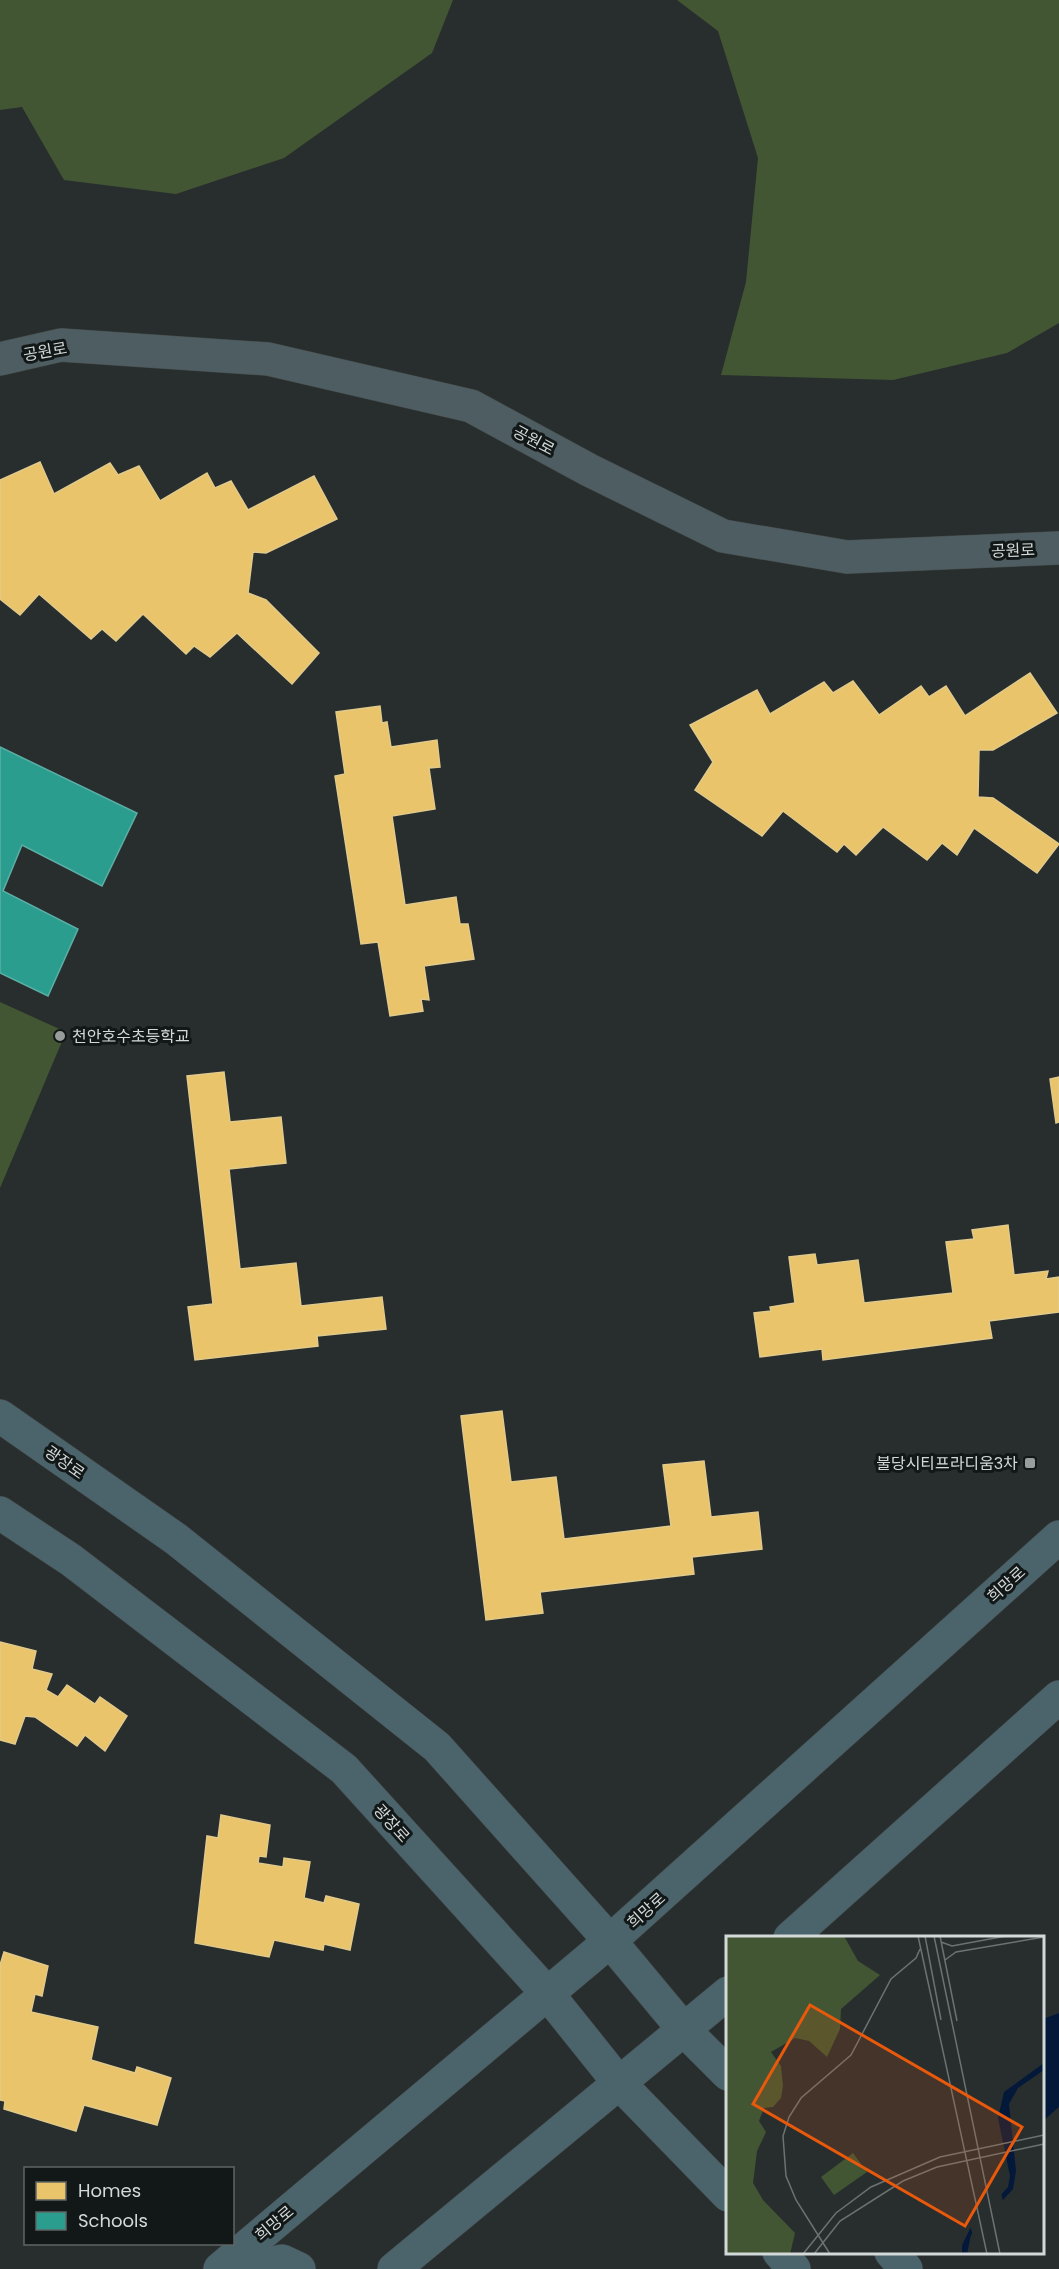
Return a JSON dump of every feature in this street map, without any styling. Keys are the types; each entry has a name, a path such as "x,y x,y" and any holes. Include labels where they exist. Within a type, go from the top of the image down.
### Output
{"main road":[{"name":"광장로","path":"0,1416 176,1539 437,1747 610,1941 685,2031 726,2072"},
{"name":"광장로","path":"0,1513 71,1560 344,1770 547,1993 619,2083 726,2193"},
{"name":"희망로","path":"220,2269 610,1941 1059,1537"},
{"path":"792,1936 1059,1697"},
{"path":"397,2267 726,1995"},
{"path":"780,2254 794,2269"},
{"path":"892,2254 906,2269"},
{"path":"249,2269 259,2264 282,2261 299,2269"}],"street":[{"name":"공원로","path":"0,359 61,345 268,359 471,406 589,470 723,536 847,557 1059,548"}],"green space":[{"path":"0,0 453,0 432,53 284,158 176,194 64,180 22,107 0,110"},
{"path":"677,0 1059,0 1059,323 1007,353 893,380 721,375 746,282 758,158 718,31"},
{"path":"0,1002 66,1032 0,1188"}],"water":[{"path":"1059,2013 1059,2107 1044,2120 1044,2019"}],"pier":[{"path":"767,2254 874,2254 858,2269 752,2269"}],"building: Homes":[{"path":"40,462 54,494 110,463 118,475 139,466 160,501 207,473 215,488 231,481 248,510 314,476 337,519 266,553 253,552 248,593 266,600 319,653 292,684 237,633 210,657 194,646 186,654 143,614 116,641 102,629 91,639 39,594 20,615 0,599 0,480"},
{"path":"1030,673 1057,713 993,750 979,750 978,797 993,798 1059,844 1037,873 974,828 957,855 942,843 927,860 883,827 856,855 844,844 837,852 783,811 762,836 695,790 713,762 690,725 757,690 770,714 824,682 833,693 853,681 879,715 921,686 929,697 946,686 965,716"},
{"path":"380,706 382,723 387,722 391,747 437,740 440,767 429,768 435,809 392,816 405,905 456,897 460,924 468,924 474,959 424,966 429,1000 421,999 423,1011 390,1016 378,942 361,944 335,776 345,774 336,712"},
{"path":"224,1072 230,1122 281,1117 286,1163 229,1169 240,1269 296,1263 301,1306 382,1297 386,1329 317,1336 318,1346 195,1360 188,1307 213,1304 187,1076"},
{"path":"1059,1077 1059,1122 1056,1123 1050,1079"},
{"path":"1008,1225 1014,1275 1048,1271 1046,1279 1059,1277 1059,1312 989,1321 992,1338 823,1360 822,1349 760,1357 754,1313 771,1311 770,1307 795,1303 789,1257 815,1254 817,1265 858,1260 864,1303 953,1293 946,1242 974,1239 972,1230"},
{"path":"502,1411 511,1482 556,1477 564,1539 671,1526 663,1465 704,1461 711,1517 758,1512 762,1549 692,1557 694,1574 540,1592 543,1613 486,1620 461,1416"},
{"path":"0,1642 36,1651 32,1669 52,1674 46,1690 58,1697 67,1685 95,1704 100,1697 127,1716 105,1751 85,1735 77,1746 35,1717 25,1716 15,1744 0,1740"},
{"path":"221,1815 270,1825 266,1857 259,1856 258,1863 283,1867 284,1858 310,1862 304,1898 324,1903 326,1896 359,1904 350,1950 324,1944 323,1950 274,1940 269,1957 195,1943 207,1836 218,1838"},
{"path":"4,1952 48,1966 42,1996 35,1994 31,2012 98,2027 91,2060 135,2073 137,2067 171,2078 157,2125 84,2105 76,2131 4,2109 5,2101 0,2100 0,1965"}],"building: Schools":[{"path":"0,747 137,813 102,886 22,845 3,891 78,929 48,996 0,973"}],"place":[{"name":"천안호수초등학교","path":"60,1036"},
{"name":"불당시티프라디움3차","path":"1030,1463"}]}
